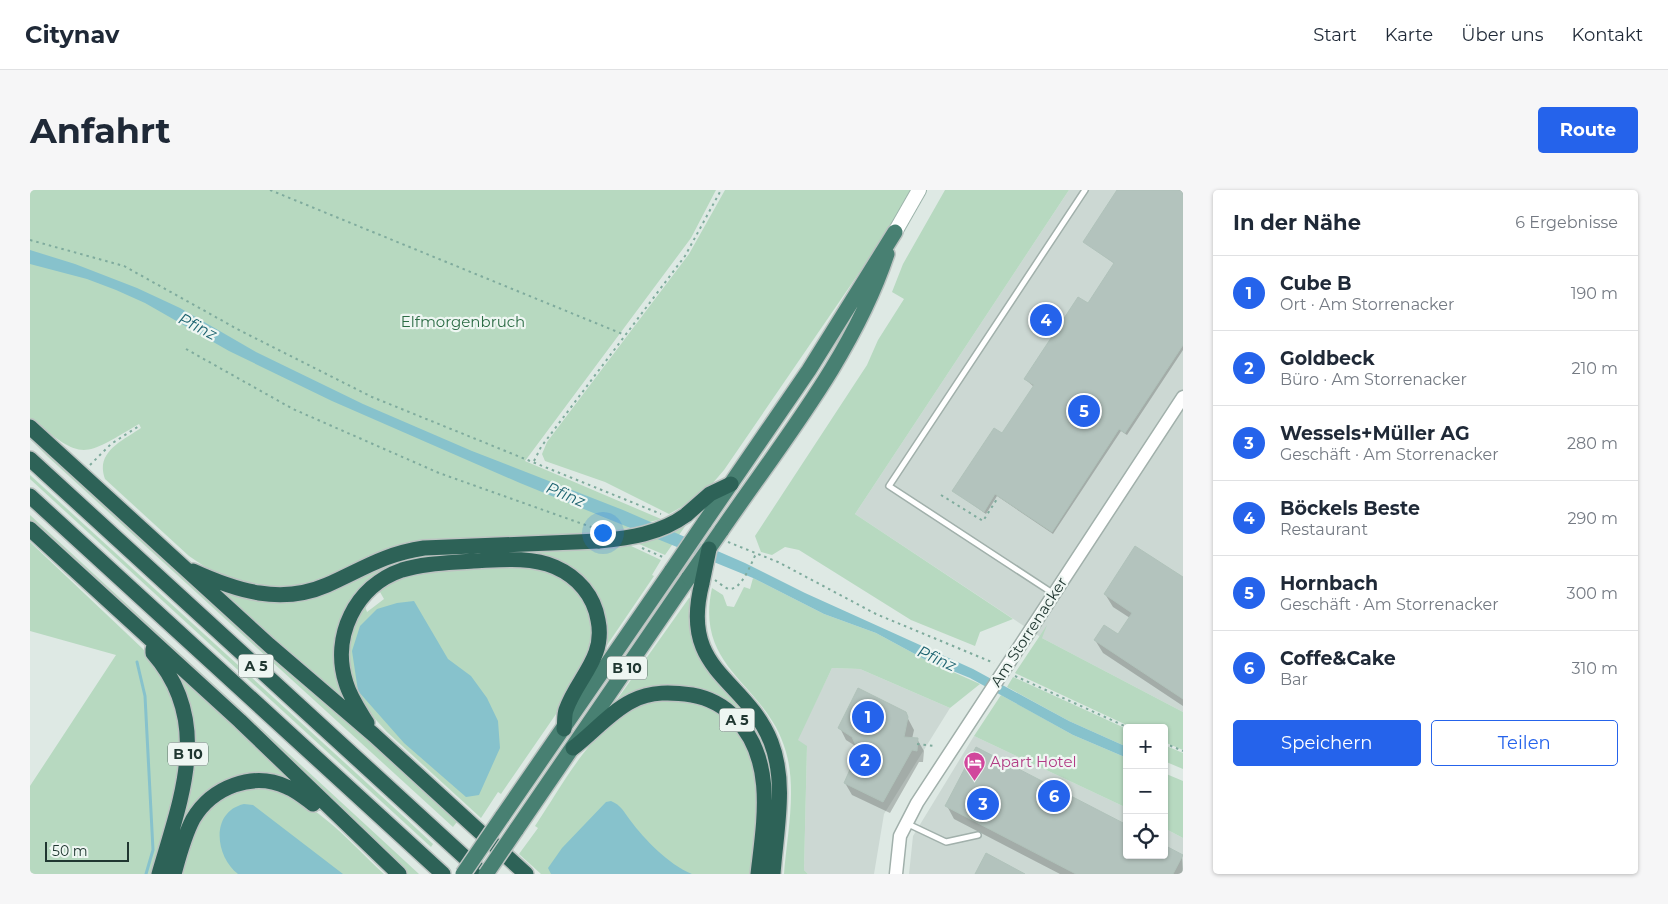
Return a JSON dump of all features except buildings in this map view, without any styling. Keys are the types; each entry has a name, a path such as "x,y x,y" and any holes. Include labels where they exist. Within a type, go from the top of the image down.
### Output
{"highway":[{"name":"B 10","path":"463,874 564,729 671,565 704,523 828,340 895,232"},
{"path":"702,580 709,549 824,380 861,316 880,276 895,232"},
{"path":"30,427 179,564 269,645 374,735 526,874"},
{"name":"A 5","path":"30,459 484,874"},
{"path":"179,564 213,580 246,591 281,595 313,590 377,559 401,551 646,533 668,526 686,515 710,494 731,484"},
{"name":"A 5","path":"30,496 443,874"},
{"path":"30,529 240,722 399,874"},
{"path":"374,735 349,693 342,667 344,633 359,601 381,580 417,566 508,560 533,561 557,568 580,584 594,604 600,626 598,650 592,667 566,711 564,729"},
{"name":"B 10","path":"484,874 573,748 702,580"},
{"name":"A 5","path":"702,580 697,621 702,644 719,674 758,719 775,752 780,792 773,874"},
{"name":"B 10","path":"152,640 153,653 169,673 181,700 188,729 189,745 185,778 159,874"},
{"name":"A 5","path":"573,748 616,711 645,696 662,693 697,696 712,701 730,712 744,727 752,740 762,768 764,801 758,874"},
{"path":"174,874 186,834 193,819 204,804 224,789 253,781 270,782 288,787 378,855"}],"main road":[{"path":"895,232 920,190"}],"street":[{"name":"Am Storrenacker","path":"896,874 896,856 905,822 1183,397"}],"lane":[{"path":"1054,594 889,486 1085,190"},
{"path":"905,822 946,842 978,835"}],"path":[{"path":"270,190 625,335"},
{"path":"534,462 541,446 685,256 722,190"},
{"path":"30,240 124,266 239,330 372,397 666,516"},
{"path":"186,349 293,409 439,473 599,536"},
{"path":"82,474 111,444 139,426"},
{"path":"941,495 983,521 997,499"},
{"path":"732,544 778,562 876,614 997,664 1003,672 1123,725"},
{"path":"635,545 671,565"},
{"path":"702,580 729,589 734,588 741,582 756,554"},
{"path":"917,744 934,746"},
{"path":"1168,745 1183,751"}],"shaded area":[{"path":"1069,190 1183,190 1183,712 1042,638 855,514"},
{"path":"832,668 860,669 950,708 884,814 874,874 808,874 804,870 807,747 797,740"},
{"path":"974,736 1123,806 1123,859 1168,859 1168,830 1183,838 1183,874 909,874 913,836"}],"green space":[{"name":"Elfmorgenbruch","path":"30,190 716,190 691,238 525,461 661,519 616,531 406,544 372,555 329,578 299,588 256,588 217,575 189,556 105,479 103,470 107,454 112,448 141,428 139,424 105,443 83,450 73,448 62,442 30,418"},
{"path":"725,190 911,190 883,238 724,470 706,491 687,507 685,505 669,514 605,482 545,461 542,454 547,442 689,254"},
{"path":"945,190 1069,190 855,514 1013,619 980,632 975,646 911,620 799,550 785,547 772,555 761,552 755,536 867,365 878,340 904,299 892,292 903,264"},
{"path":"30,432 460,818 453,827 47,456 30,439"},
{"path":"30,475 403,816 433,844 431,847 30,479"},
{"path":"30,515 419,874 405,874 30,523"},
{"path":"686,525 665,555 639,544 660,537"},
{"path":"30,542 143,649 170,685 181,722 180,774 153,874 30,874 30,786 116,655 30,631"},
{"path":"629,545 661,560 652,575 654,576 603,651 605,642 566,566 415,560 346,611 345,701 287,654 211,583 241,596 356,577 413,555 590,546 591,549"},
{"path":"492,565 545,568 576,587 592,615 592,649 574,688 501,794 498,792 481,818 387,732 367,710 355,691 349,671 349,639 364,603 367,612 384,599 380,592 376,594 374,592 411,573"},
{"path":"753,578 824,614 876,633 926,660 980,684 950,708 860,669 832,668 798,740 807,746 804,870 808,874 784,874 791,782 786,752 777,729 764,709 722,658 713,639 709,616 712,588 723,595 727,606 734,607 744,587 750,589"},
{"path":"689,598 692,599 693,632 767,745 774,795 768,874 763,874 753,729 734,709 707,693 611,708"},
{"path":"1047,625 1042,638 1183,712 1183,750 1168,744 1168,724 1124,724 1015,673"},
{"path":"171,668 212,702 291,781 244,777 218,785 177,840 189,785"},
{"path":"1013,677 1123,727 1123,745 1069,721 1007,687"},
{"path":"1001,695 1073,735 1123,756 1123,806 974,736"},
{"path":"684,699 710,707 732,724 744,742 752,762 756,783 757,806 752,874 541,874 519,854 538,828 535,826 569,773 596,738 611,723 628,711 646,702"},
{"path":"1168,747 1183,753 1183,769 1168,763"},
{"path":"1168,775 1183,781 1183,838 1168,830"},
{"path":"257,787 276,791 294,798 310,808 341,833 384,874 180,874 192,839 210,807 230,793"}],"water":[{"name":"Pfinz","path":"30,250 75,264 137,288 180,308 256,352 363,404 472,451 623,510 745,563 805,593 973,669 1069,721 1123,745 1123,756 1073,735 970,678 926,660 876,633 824,614 753,578 520,483 332,401 229,351 145,303 87,279 30,264"},
{"path":"414,601 448,659 471,676 487,698 498,721 500,748 479,795 466,797 404,743 358,691 352,651 360,626 377,609 397,603"},
{"path":"611,801 620,807 658,851 674,864 692,874 551,874 548,868 562,848 606,802"},
{"path":"244,804 253,805 343,874 238,874 224,857 220,835 221,825 225,816 233,809"}],"waterway":[{"path":"137,662 145,696 153,850 146,874"}],"place":[{"name":"Böckels Beste","path":"1046,320"},
{"name":"Hornbach","path":"1084,411"},
{"name":"Cube B","path":"868,717"},
{"name":"Goldbeck","path":"865,760"},
{"name":"Apart Hotel","path":"974,781"},
{"name":"Coffe&Cake","path":"1054,796"},
{"name":"Wessels+Müller AG","path":"983,804"}]}
